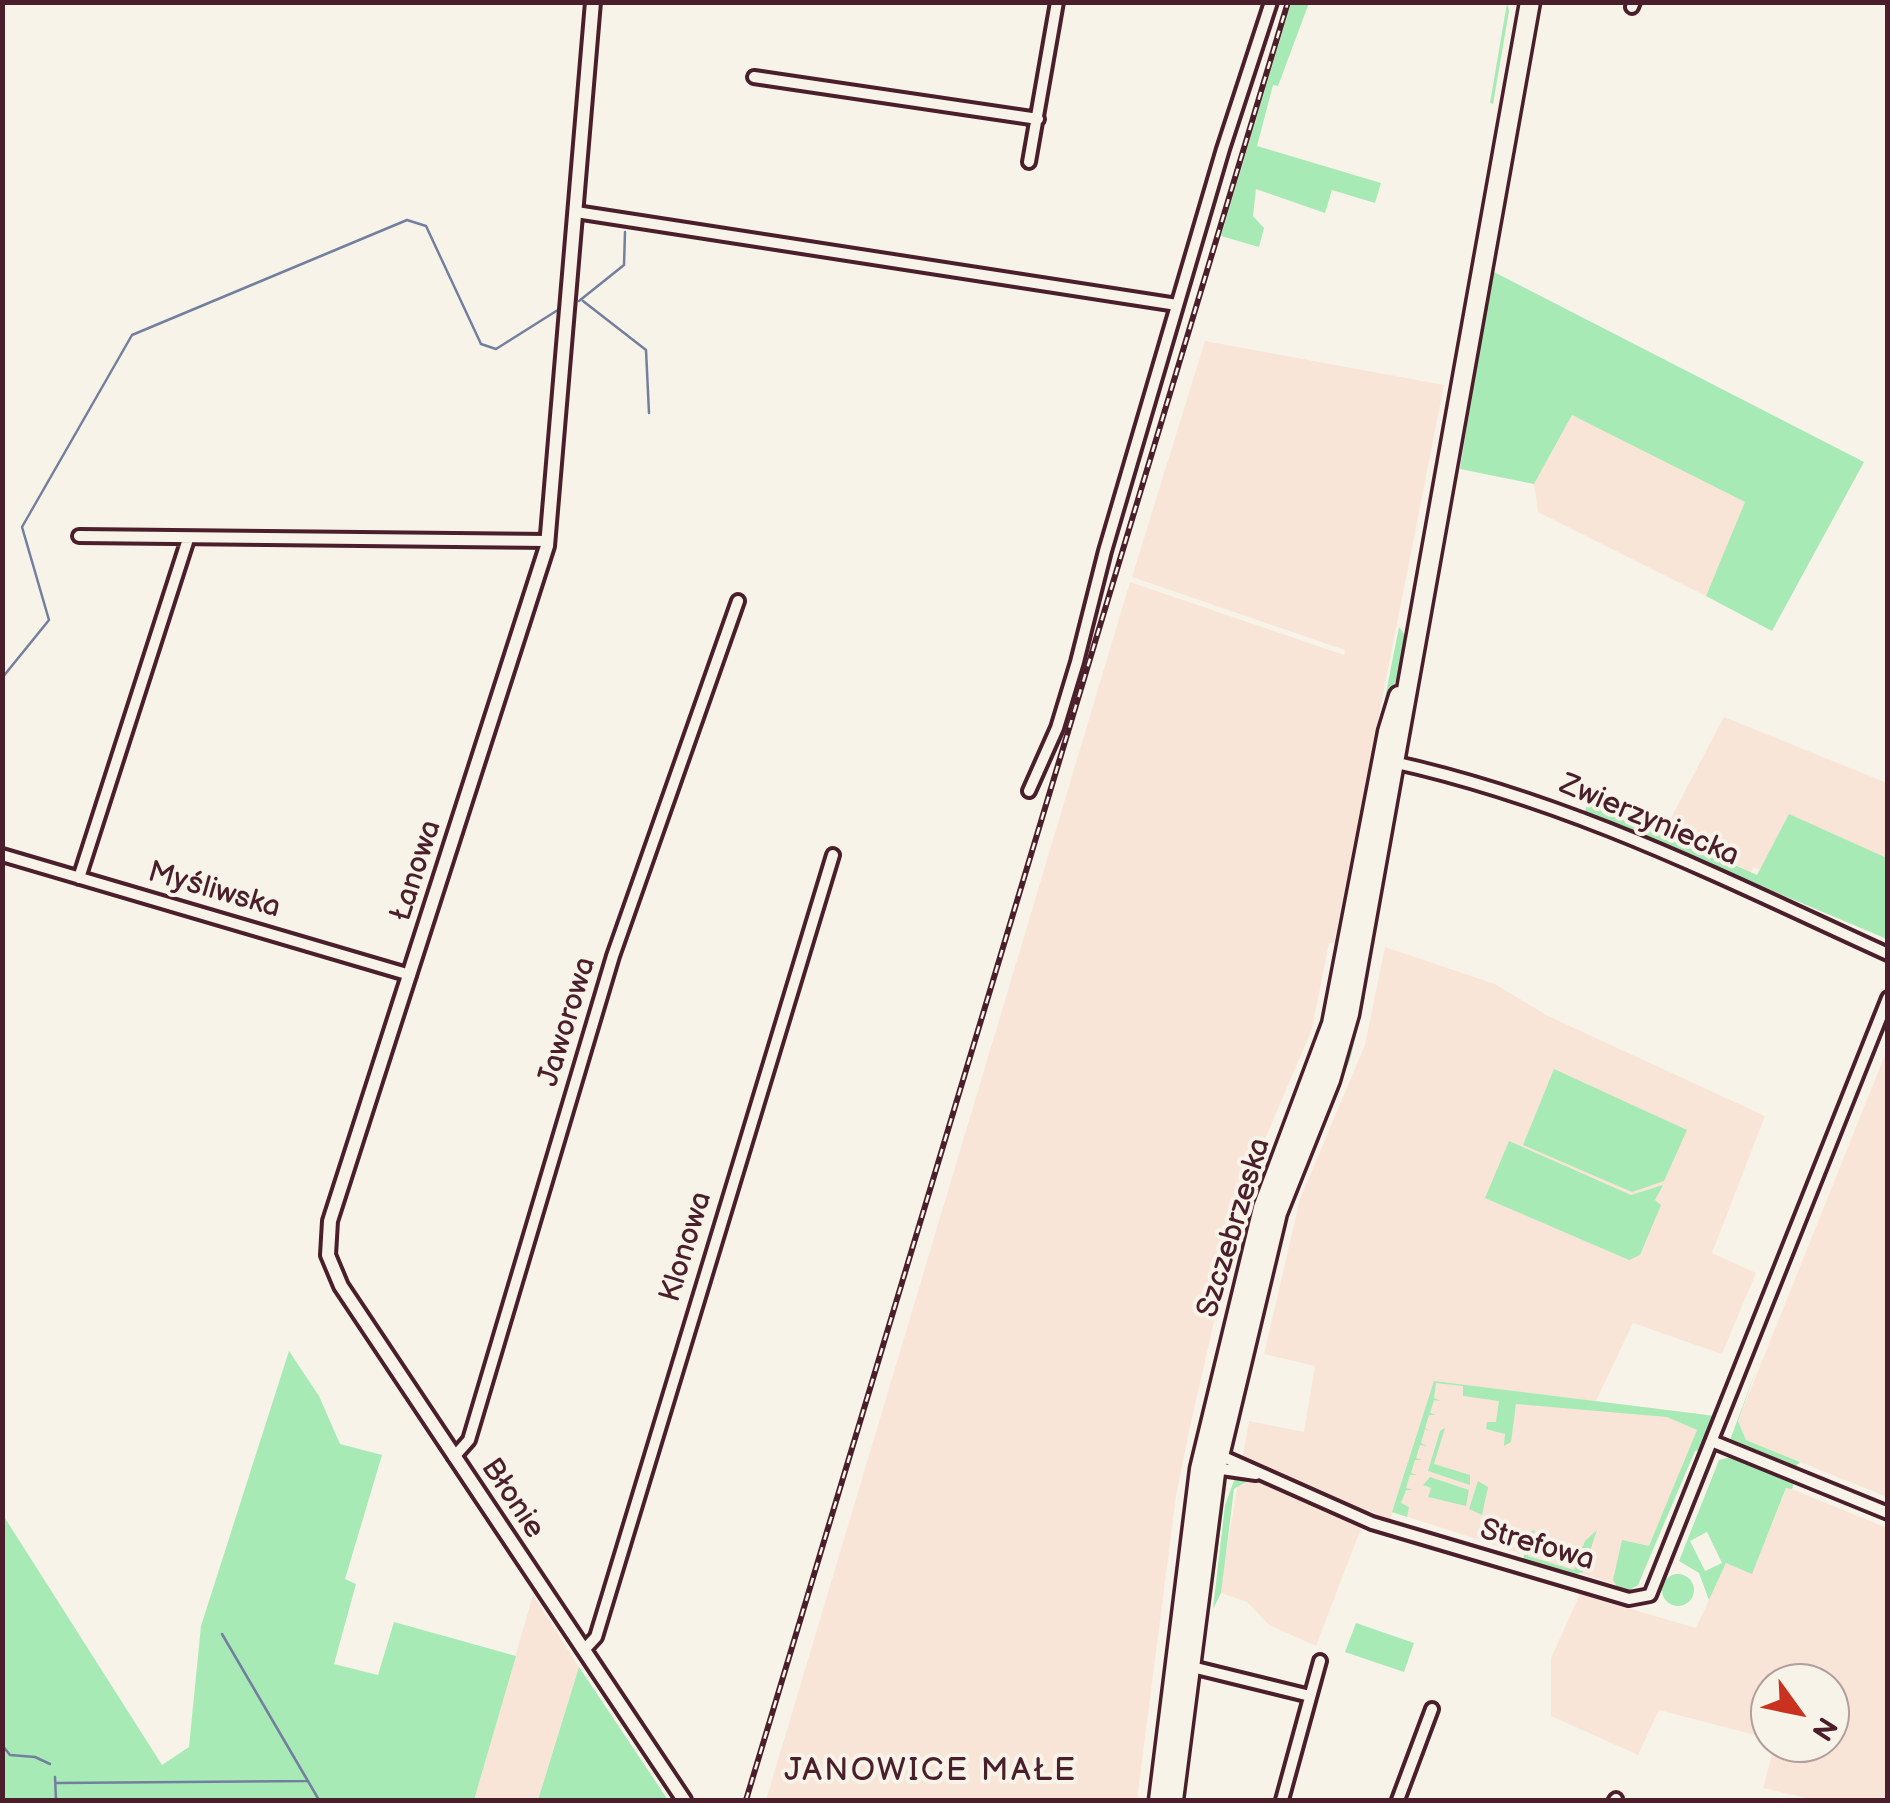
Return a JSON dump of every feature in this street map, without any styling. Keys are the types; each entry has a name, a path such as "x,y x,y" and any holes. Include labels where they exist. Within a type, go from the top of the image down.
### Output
{"main road":[{"name":"Szczebrzeska","path":"1158,1800 1212,1460 1263,1208 1329,1035 1406,676 1530,2"},
{"name":"Szczebrzeska","path":"1173,1800 1192,1667 1212,1460"}],"street":[{"name":"Łanowa","path":"332,1216 548,540 593,2"},
{"path":"1028,162 1058,2"},
{"path":"1029,791 1072,679 1177,305 1272,2"},
{"path":"754,77 1038,119"},
{"path":"576,212 1177,305"},
{"path":"79,536 548,540"},
{"path":"79,878 133,720 188,538"},
{"name":"Jaworowa","path":"454,1457 469,1440 613,956 738,601"},
{"name":"Zwierzyniecka","path":"1389,762 1478,782 1582,816 1888,954"},
{"name":"Klonowa","path":"584,1650 596,1637 833,855"},
{"name":"Myśliwska","path":"2,856 410,975"},
{"name":"Strefowa","path":"1212,1460 1256,1474 1372,1523 1638,1600 1650,1595 1888,998"},
{"name":"Błonie","path":"332,1216 328,1247 336,1278 684,1800"},
{"path":"1714,1442 1888,1513"},
{"path":"1282,1800 1320,1661"},
{"path":"1192,1667 1310,1696"},
{"path":"1398,1800 1432,1709"}],"shaded area":[{"path":"1205,341 1444,385 1334,943 1329,943 1312,1029 1247,1181 1237,1241 1224,1278 1190,1427 1176,1496 1137,1800 766,1800 1130,582 1344,655 1345,650 1132,577"},
{"path":"1572,415 1746,502 1706,596 1538,512 1534,484"},
{"path":"1724,717 1887,783 1887,858 1790,815 1760,870 1754,867 1751,872 1663,833"},
{"path":"1385,947 1495,984 1548,1016 1765,1116 1712,1253 1756,1273 1722,1354 1633,1323 1596,1401 1708,1415 1639,1581 1629,1589 1393,1512 1390,1520 1368,1510 1316,1646 1269,1625 1247,1602 1221,1593 1223,1569 1249,1421 1304,1432 1315,1366 1264,1354 1300,1199 1365,1045"},
{"path":"1887,1050 1887,1497 1746,1440 1738,1421"},
{"path":"1787,1487 1887,1528 1887,1800 1814,1800 1763,1788 1770,1763 1850,1763 1850,1663 1750,1663 1750,1734 1659,1710 1638,1755 1551,1716 1551,1658 1580,1594 1696,1628 1726,1563 1752,1573"},
{"path":"533,1595 579,1667 538,1800 474,1800"}],"green space":[{"path":"1291,3 1309,3 1278,86 1273,85 1257,146 1381,183 1375,203 1332,190 1325,213 1256,189 1253,216 1264,228 1259,247 1221,236"},
{"path":"1507,3 1509,11 1493,104 1490,103"},
{"path":"1492,271 1864,462 1772,631 1706,596 1745,502 1572,415 1534,484 1460,469"},
{"path":"1399,627 1406,637 1400,671 1382,713"},
{"path":"1590,792 1663,833 1757,875 1789,814 1887,858 1887,939 1585,812"},
{"path":"1361,997 1365,997 1350,1060 1317,1138 1313,1136"},
{"path":"1554,1069 1687,1130 1664,1181 1632,1192 1523,1145"},
{"path":"1509,1141 1631,1195 1663,1185 1655,1200 1661,1205 1640,1255 1629,1260 1485,1198"},
{"path":"289,1351 319,1396 340,1444 382,1455 345,1579 356,1584 334,1664 378,1675 394,1622 516,1656 474,1800 3,1800 3,1515 162,1765 189,1747 201,1626"},
{"path":"1757,1368 1738,1421 1746,1440 1800,1462 1795,1467 1730,1440"},
{"path":"1434,1381 1715,1416 1703,1449 1695,1451 1638,1585 1630,1590 1618,1588 1613,1580 1622,1540 1649,1546 1697,1430 1667,1417 1516,1404 1511,1442 1504,1446 1505,1434 1486,1429 1487,1422 1496,1422 1499,1401 1463,1396 1463,1386 1436,1383 1434,1398 1441,1401 1434,1400 1430,1413 1436,1415 1429,1415 1425,1428 1431,1431 1425,1429 1421,1443 1427,1446 1420,1445 1416,1458 1422,1460 1415,1460 1411,1473 1417,1475 1410,1475 1406,1488 1413,1490 1406,1490 1401,1503 1409,1507 1407,1517 1392,1512"},
{"path":"1445,1428 1434,1464 1470,1475 1470,1485 1428,1471 1440,1431"},
{"path":"1731,1457 1794,1483 1792,1489 1786,1488 1752,1574 1726,1563 1709,1600 1699,1573 1679,1561 1719,1460","holes":["1707,1532 1722,1563 1705,1571 1690,1541"]},
{"path":"1430,1477 1469,1490 1466,1506 1428,1497 1431,1488 1423,1485"},
{"path":"1235,1478 1249,1480 1234,1489 1221,1593 1213,1609 1225,1505"},
{"path":"1227,1481 1210,1608 1205,1608 1222,1490"},
{"path":"1478,1481 1488,1487 1482,1515 1469,1509"},
{"path":"1535,1530 1528,1556 1574,1570 1585,1541 1597,1530 1583,1572 1574,1575 1523,1560 1529,1532"},
{"path":"1678,1574 1690,1578 1694,1590 1690,1602 1678,1606 1666,1602 1662,1590 1666,1578"},
{"path":"1356,1623 1414,1643 1404,1672 1345,1652"},
{"path":"579,1667 668,1800 538,1800"}],"waterway":[{"path":"2,678 49,620 22,527 132,335 407,220 426,226 481,344 496,349 561,308"},
{"path":"579,301 624,265 625,232"},
{"path":"583,301 646,350 649,413"},
{"path":"222,1634 319,1800"},
{"path":"2,1745 10,1755 35,1757 50,1764"},
{"path":"55,1777 56,1800"},
{"path":"57,1783 307,1781"}],"railway":[{"path":"746,1800 1288,2"}],"district":[{"name":"JANOWICE MAŁE","path":"931,1772"}]}
